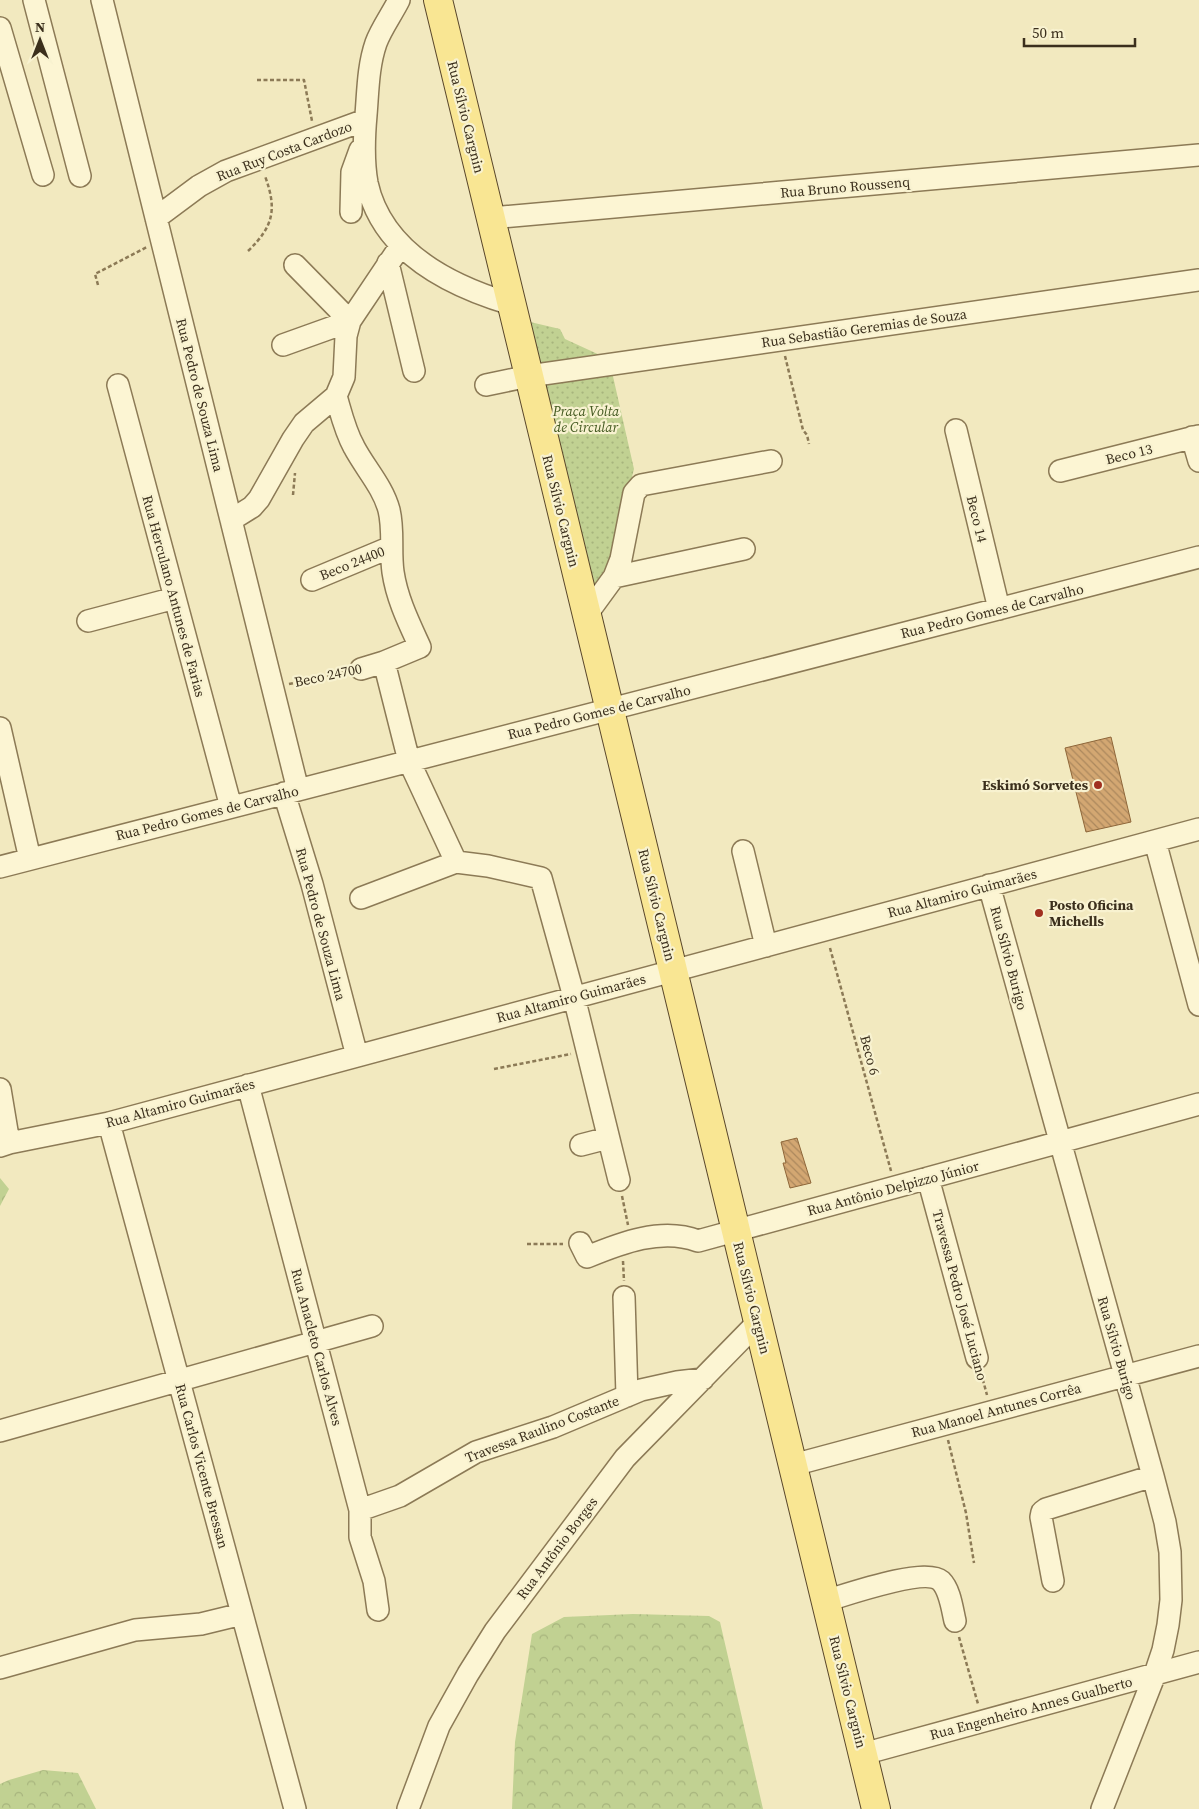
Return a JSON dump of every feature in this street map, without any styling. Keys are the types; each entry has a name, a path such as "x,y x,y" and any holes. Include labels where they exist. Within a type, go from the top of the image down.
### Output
{"main road":[{"name":"Rua Sílvio Cargnin","path":"438,0 876,1809"}],"street":[{"path":"34,0 80,176"},
{"name":"Rua Pedro de Souza Lima","path":"102,0 272,687 291,791 312,884 356,1056"},
{"path":"399,0 376,42 371,61 365,131 368,184 384,224 401,245 420,261 461,286 511,304"},
{"path":"0,28 43,174"},
{"path":"351,212 352,172 365,131"},
{"name":"Rua Ruy Costa Cardozo","path":"156,218 213,178 258,158 365,131"},
{"name":"Rua Bruno Roussenq","path":"491,218 1199,155"},
{"path":"231,520 252,507 259,499 304,423 336,396 344,377 346,336 350,321 401,245"},
{"path":"388,263 414,371"},
{"path":"295,265 350,321"},
{"name":"Rua Sebastião Geremias de Souza","path":"486,386 529,376 1199,280"},
{"path":"284,345 350,321"},
{"name":"Rua Herculano Antunes de Farias","path":"118,385 230,807"},
{"path":"336,396 353,446 387,503 392,525 391,547"},
{"name":"Beco 14","path":"956,430 999,609"},
{"path":"1196,437 1199,461"},
{"name":"Beco 13","path":"1060,471 1196,437"},
{"path":"587,614 614,576 622,553 636,489 641,485 771,461"},
{"name":"Beco 24400","path":"312,580 391,547"},
{"name":"Beco 24700","path":"361,669 420,647 399,599 393,570 391,547"},
{"path":"614,576 744,549"},
{"name":"Rua Pedro Gomes de Carvalho","path":"0,867 1199,557"},
{"path":"88,621 175,598"},
{"path":"384,662 409,761 456,862"},
{"path":"0,728 30,859"},
{"name":"Rua Altamiro Guimarães","path":"4,1144 109,1123 1199,829"},
{"path":"1155,841 1199,1005"},
{"path":"743,851 766,946"},
{"path":"361,898 456,862 488,866 541,878 574,997 619,1180"},
{"name":"Rua Sílvio Burigo","path":"989,886 1165,1522 1170,1552 1171,1600 1164,1650 1102,1809"},
{"name":"Rua Anacleto Carlos Alves","path":"248,1085 360,1510 360,1537 374,1581 378,1610"},
{"path":"0,1089 4,1144"},
{"name":"Rua Antônio Delpizzo Júnior","path":"584,1250 669,1235 685,1236 698,1241 1199,1104"},
{"name":"Rua Carlos Vicente Bressan","path":"109,1123 295,1809"},
{"path":"581,1145 608,1138"},
{"name":"Travessa Pedro José Luciano","path":"928,1178 977,1358"},
{"path":"624,1297 627,1396"},
{"name":"Rua Antônio Borges","path":"408,1809 439,1726 495,1631 625,1458 758,1322"},
{"path":"0,1431 372,1326"},
{"name":"Rua Manoel Antunes Corrêa","path":"793,1465 1199,1356"},
{"name":"Travessa Raulino Costante","path":"360,1510 400,1496 476,1452 553,1427 656,1386 703,1379"},
{"path":"1054,1581 1041,1517 1042,1512 1046,1508 1152,1476"},
{"path":"825,1601 896,1581 923,1576 935,1577 942,1582 947,1590 955,1621"},
{"path":"0,1668 135,1630 201,1624 242,1614"},
{"name":"Rua Engenheiro Annes Gualberto","path":"862,1754 1199,1662"},
{"path":"1111,1786 1116,1809"}],"path":[{"path":"256,80 304,80 312,121 321,122"},
{"path":"248,250 265,232 273,208 270,188 258,158"},
{"path":"98,285 94,274 161,240"},
{"path":"781,340 808,444"},
{"name":"Beco 24700","path":"272,687 361,669"},
{"name":"Beco 6","path":"825,929 896,1187"},
{"path":"494,1069 587,1050"},
{"path":"619,1180 625,1242 624,1297"},
{"path":"527,1244 584,1250"},
{"name":"Travessa Pedro José Luciano","path":"977,1358 991,1412"},
{"path":"944,1424 966,1513 974,1563"},
{"path":"955,1621 983,1721"}],"green space":[{"path":"526,321 560,329 565,339 602,356 537,367"},
{"name":"Praça Volta de Circular","path":"612,372 634,469 611,557 593,593 541,382"},
{"path":"0,1178 9,1189 0,1206"},
{"path":"633,1614 709,1616 720,1622 763,1809 512,1809 515,1742 532,1634 564,1617"},
{"path":"43,1770 78,1773 96,1809 0,1809 0,1784"}],"building":[{"name":"Eskimó Sorvetes","path":"1111,737 1131,822 1086,832 1065,748"},
{"path":"797,1138 811,1183 790,1188 783,1163 786,1163 781,1142"}],"place":[{"name":"Eskimó Sorvetes","path":"1098,785"},
{"name":"Posto Oficina Michells","path":"1039,913"}]}
